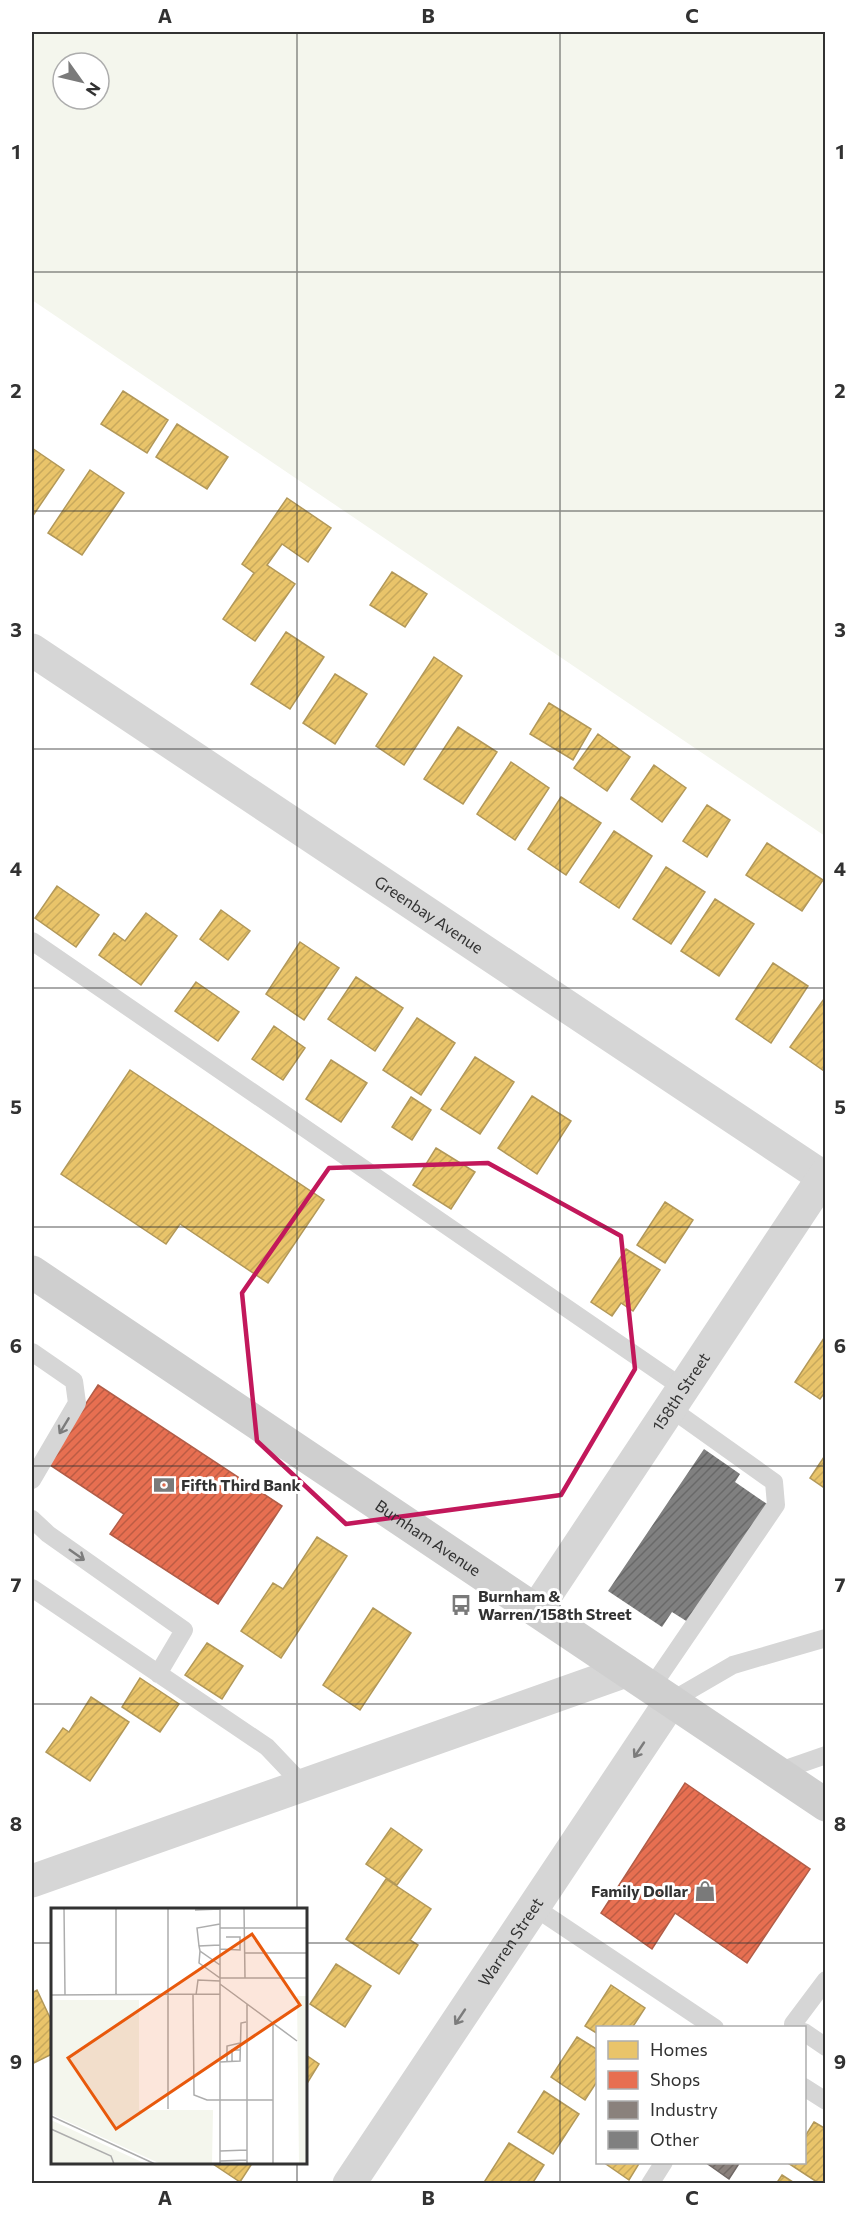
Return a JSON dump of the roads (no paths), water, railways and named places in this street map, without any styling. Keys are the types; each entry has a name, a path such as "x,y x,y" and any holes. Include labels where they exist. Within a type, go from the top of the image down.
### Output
{"main road":[{"name":"Burnham Avenue","path":"32,1272 825,1805"}],"street":[{"name":"Greenbay Avenue","path":"32,650 825,1176"},
{"name":"158th Street","path":"536,1610 825,1176"},
{"path":"32,1881 304,1786 649,1687"},
{"name":"Warren Street","path":"349,2184 534,1907 649,1687"}],"lane":[{"path":"32,941 677,1398 774,1482 776,1504 649,1687"},
{"path":"32,1352 74,1381 77,1403 32,1480"},
{"path":"32,1519 48,1534 184,1630 158,1674"},
{"path":"32,1588 267,1747 304,1786"},
{"path":"649,1687 825,1638"},
{"path":"777,1772 825,1755"},
{"path":"534,1907 712,2026"},
{"path":"796,2026 794,2024 825,1980"},
{"path":"806,2033 825,2047"},
{"path":"806,2088 825,2101"},
{"path":"650,2184 663,2164"}],"place":[{"name":"Fifth Third Bank","path":"164,1485"},
{"name":"Burnham & Warren/158th Street","path":"461,1605"},
{"name":"Family Dollar","path":"705,1891"}]}
